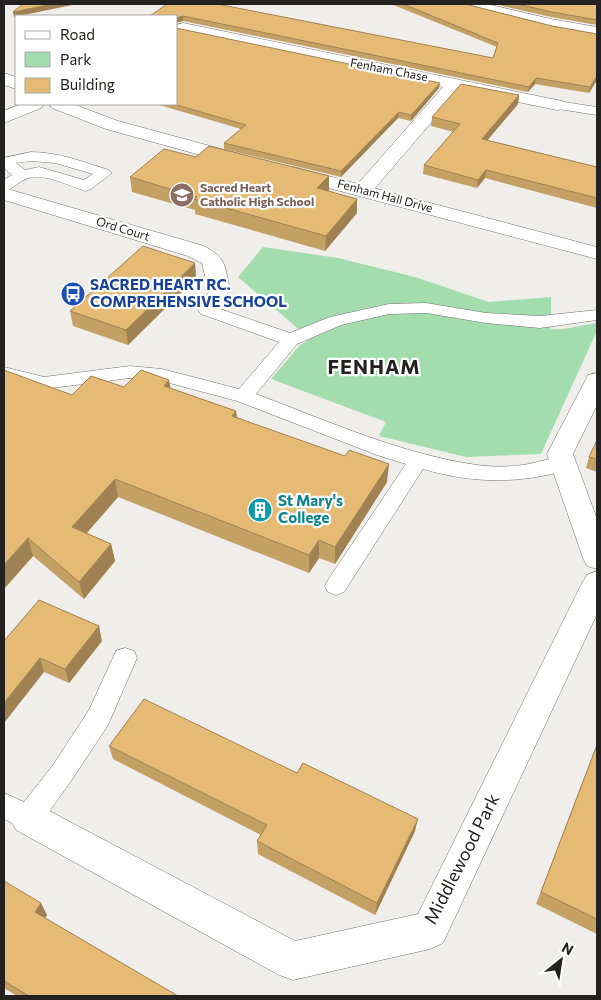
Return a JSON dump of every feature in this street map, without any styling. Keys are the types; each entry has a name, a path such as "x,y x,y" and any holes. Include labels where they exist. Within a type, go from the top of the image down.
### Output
{"street":[{"path":"469,4 551,24 597,32"},
{"name":"Fenham Chase","path":"183,28 456,83 363,190"},
{"path":"456,83 556,105"},
{"path":"4,118 33,105"},
{"path":"61,105 112,125 198,150 256,164"},
{"name":"Fenham Hall Drive","path":"276,169 363,190 597,253"},
{"name":"Ord Court","path":"4,194 196,251 212,260 219,289"},
{"path":"597,381 560,454 597,558"},
{"name":"Middlewood Park","path":"16,811 293,961 430,930 597,583"}],"lane":[{"path":"556,105 597,110"},
{"path":"4,187 22,175 39,172 86,186 104,173 49,156 18,157 5,162 22,175"},
{"path":"219,289 207,310 291,340"},
{"path":"243,396 291,340 336,321 389,309 426,308 486,318 540,322 597,315"},
{"path":"4,373 44,383 130,372 162,375 243,396 384,450 418,461 479,473 522,473 564,464"},
{"path":"336,586 418,461"},
{"path":"16,811 62,773 99,717 125,658"}],"green space":[{"path":"263,247 338,258 415,277 489,302 551,297 551,329 564,329 596,323 596,333 541,454 466,457 379,436 386,422 271,379 300,345 310,339 238,277"}],"building":[{"path":"23,4 53,4 13,12"},
{"path":"167,4 217,4 493,58 498,43 403,4 465,4 552,26 597,34 597,76 590,87 536,78 529,87 183,16 178,17 178,15 151,15"},
{"path":"517,4 597,4 597,20 552,12"},
{"path":"178,28 440,83 411,115 399,112 341,171 224,143 246,125 176,105 178,105"},
{"path":"461,84 519,95 482,139 597,167 597,198 486,170 478,180 424,165 460,124 432,117"},
{"path":"209,146 329,176 317,188 357,199 326,236 194,199 197,197 130,177 164,149 196,157"},
{"path":"143,246 195,263 126,330 70,311"},
{"name":"St Mary's College","path":"4,370 72,395 91,376 124,387 141,370 169,380 164,386 236,411 232,416 345,456 349,450 389,464 335,547 319,540 309,555 115,479 72,527 111,544 79,582 28,538 4,565"},
{"path":"597,440 597,459 589,457"},
{"path":"39,600 99,626 65,669 40,658 4,703 4,641"},
{"path":"144,699 297,773 303,763 418,819 377,903 257,841 267,825 109,746"},
{"path":"597,745 597,919 541,892"},
{"path":"4,881 41,903 35,912 178,996 29,996 4,981"}],"place":[{"name":"Sacred Heart Catholic High School","path":"182,195"},
{"name":"SACRED HEART RC. COMPREHENSIVE SCHOOL","path":"73,294"},
{"name":"St Mary's College","path":"260,510"}],"district":[{"name":"FENHAM","path":"374,367"}]}
